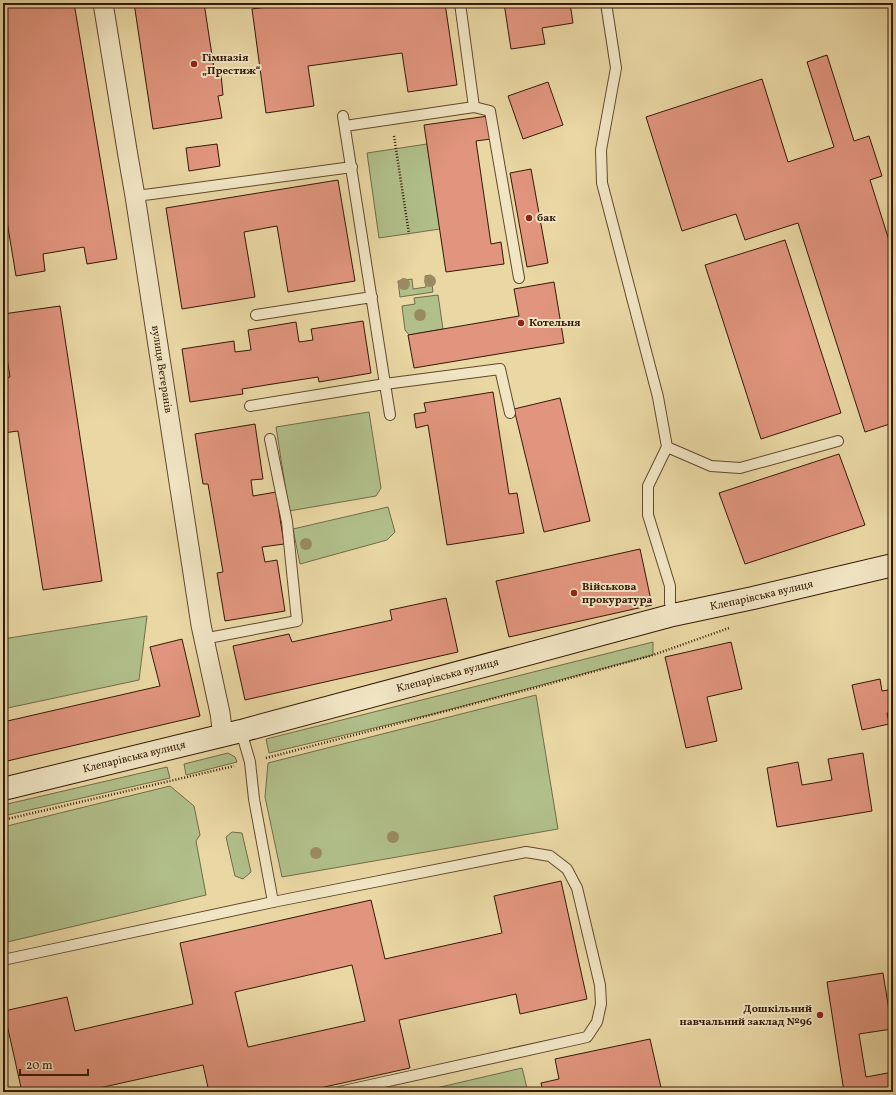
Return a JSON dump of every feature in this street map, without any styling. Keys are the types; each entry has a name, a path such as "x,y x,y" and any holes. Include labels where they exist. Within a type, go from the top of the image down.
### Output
{"main road":[{"name":"Клепарівська вулиця","path":"3,789 232,734 673,615 893,565"}],"street":[{"name":"вулиця Ветеранів","path":"104,3 203,639 220,713 232,734"}],"lane":[{"path":"460,3 474,107"},
{"path":"606,3 616,68 601,150 602,183 658,397 668,447 648,486 648,515 670,586 670,603 673,615"},
{"path":"390,415 344,121 474,107 490,111 519,278"},
{"path":"135,196 352,167"},
{"path":"256,315 372,297"},
{"path":"250,406 385,384 500,369 510,413"},
{"path":"203,639 297,622 287,522 270,439"},
{"path":"668,447 711,466 740,468 838,441"},
{"path":"232,734 250,762 254,799 273,902"},
{"path":"3,960 273,902 526,852 550,856 567,869 577,888 600,985 601,1004 597,1022 587,1037 339,1092"}],"path":[{"path":"394,136 409,234"},
{"path":"3,820 250,762 541,686 653,655 735,626"}],"green space":[{"path":"427,144 440,229 379,238 367,153"},
{"path":"431,275 433,292 400,297 398,281 412,279 413,289 426,287 425,276"},
{"path":"438,295 443,329 409,335 405,330 402,306 415,304 414,298"},
{"path":"369,412 381,488 376,496 289,511 276,427"},
{"path":"388,507 395,532 387,540 300,564 293,529"},
{"path":"147,616 139,680 3,709 3,639"},
{"path":"653,642 653,655 433,714 269,753 266,739"},
{"path":"536,695 558,829 282,877 265,797 268,763"},
{"path":"228,753 235,757 237,762 186,775 184,764"},
{"path":"167,767 170,778 3,816 3,805"},
{"path":"170,786 194,806 200,835 196,841 206,895 3,943 3,827"},
{"path":"232,832 242,833 251,872 243,879 235,876 226,837"},
{"path":"522,1068 528,1092 419,1092"}],"building":[{"path":"3,3 74,3 117,259 87,264 84,247 43,254 45,271 16,276 3,197"},
{"name":"Гімназія „Престиж“","path":"134,3 204,3 215,75 221,74 223,95 218,96 222,118 153,129"},
{"path":"296,3 445,3 457,85 408,92 402,53 308,66 314,106 266,113 252,9"},
{"path":"504,3 570,3 573,23 542,28 545,44 511,49"},
{"path":"827,55 854,141 869,136 882,176 870,180 893,253 893,423 865,432 798,223 745,240 736,214 682,231 646,117 762,79 788,162 834,147 807,62"},
{"path":"548,82 563,125 523,139 508,96"},
{"path":"488,116 491,139 476,141 491,244 501,242 504,264 446,272 424,125"},
{"path":"217,144 220,166 189,171 186,148"},
{"name":"бак","path":"531,169 548,263 527,267 510,173"},
{"path":"338,180 355,281 288,292 277,226 244,232 255,297 182,309 166,208"},
{"path":"785,240 841,413 761,439 705,265"},
{"name":"Котельня","path":"554,282 564,343 414,368 408,335 519,316 514,289"},
{"path":"60,306 102,581 43,590 18,431 3,433 3,378 10,377 3,333 3,314"},
{"path":"363,321 371,373 319,382 318,377 279,383 242,389 243,394 190,402 182,349 234,341 235,352 251,350 248,330 296,322 299,342 313,340 311,329"},
{"path":"493,392 509,494 517,493 524,533 447,545 428,425 416,428 414,414 426,412 424,403"},
{"path":"560,398 590,521 544,532 514,409"},
{"path":"255,424 263,479 251,480 253,496 276,492 284,544 262,547 265,562 277,560 285,611 225,621 217,573 223,572 208,484 203,484 195,434"},
{"path":"839,454 865,525 745,564 719,493"},
{"name":"Військова прокуратура","path":"640,549 652,605 509,637 496,581"},
{"path":"446,598 458,652 245,700 233,646 289,634 292,642 392,620 390,610"},
{"path":"182,639 200,716 3,762 3,722 160,686 150,647"},
{"path":"731,642 742,689 707,697 717,741 686,748 665,657"},
{"path":"880,679 882,691 888,690 893,711 887,713 889,724 862,730 852,685"},
{"path":"863,753 872,811 777,827 767,768 798,762 802,785 832,780 828,759"},
{"path":"561,881 587,999 520,1014 516,994 399,1020 410,1068 302,1092 209,1092 203,1065 90,1090 90,1092 22,1092 4,1011 67,997 75,1031 193,1004 180,943 371,900 385,959 502,933 494,896","holes":["352,965 365,1021 248,1047 235,992"]},
{"path":"883,973 892,1029 859,1034 866,1077 893,1072 893,1092 844,1092 827,982"},
{"path":"650,1039 662,1092 543,1092 541,1083 559,1079 555,1059"}],"place":[{"name":"Гімназія „Престиж“","path":"194,64"},
{"name":"бак","path":"529,218"},
{"name":"Котельня","path":"521,323"},
{"name":"Військова прокуратура","path":"574,593"},
{"name":"Дошкільний навчальний заклад №96","path":"820,1015"}]}
